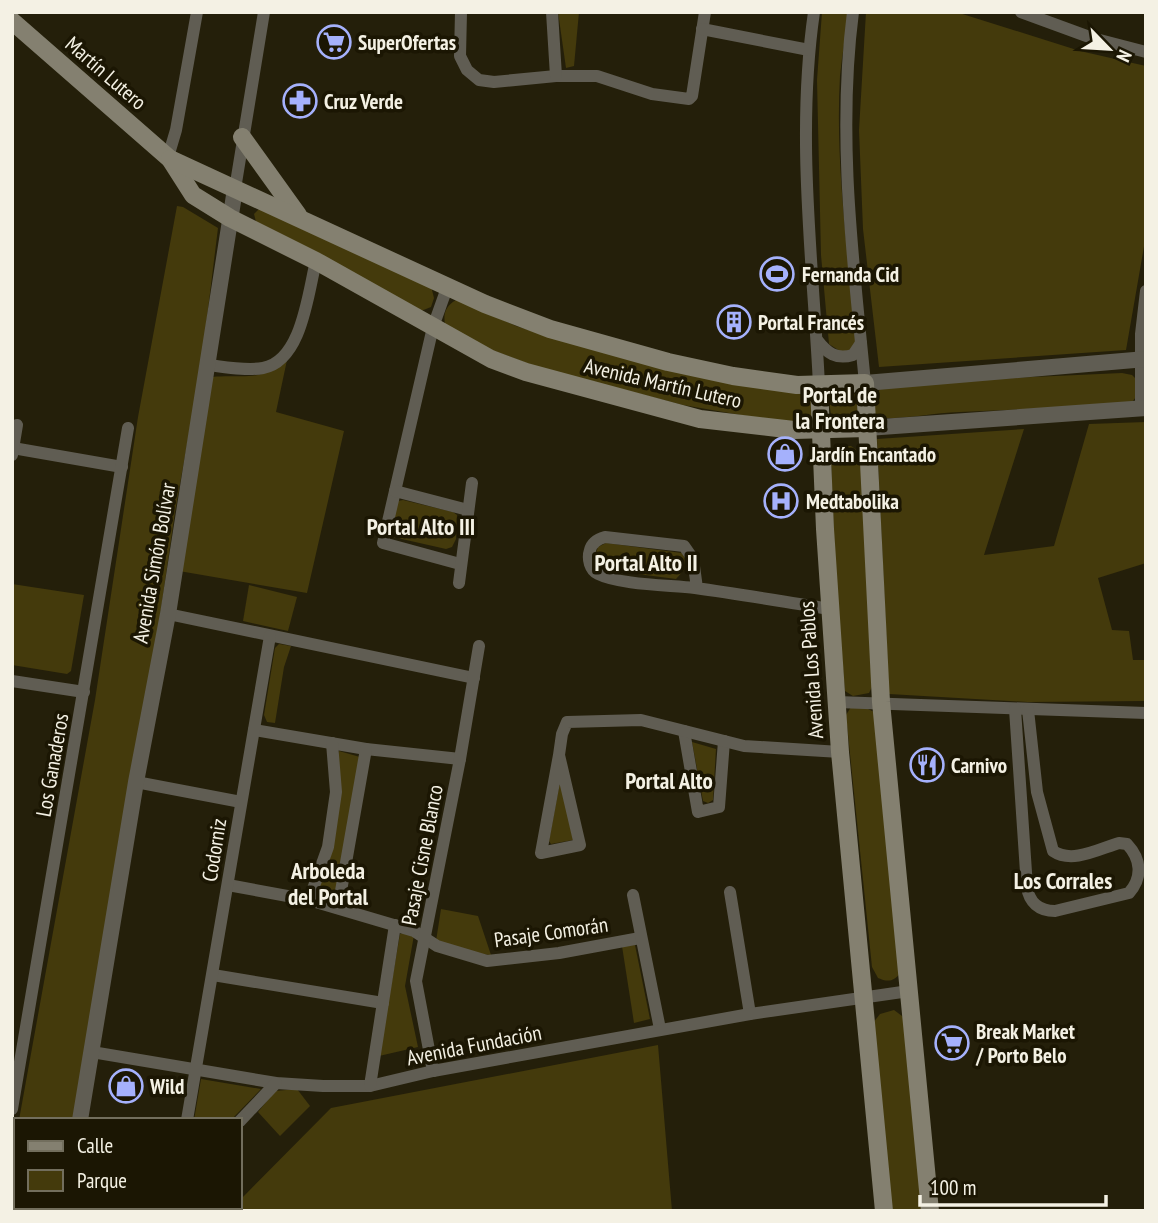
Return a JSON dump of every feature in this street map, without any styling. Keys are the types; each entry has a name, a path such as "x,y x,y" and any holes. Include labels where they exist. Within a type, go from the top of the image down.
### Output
{"main road":[{"name":"Martín Lutero","path":"12,21 169,158"},
{"path":"242,137 300,218"},
{"name":"Avenida Martín Lutero","path":"169,158 523,321 624,351 733,376 819,386 864,383"},
{"name":"Avenida Martín Lutero","path":"169,158 193,195 230,218 316,261 510,367 677,414 746,425 822,430 867,428"},
{"path":"864,383 881,702 930,1211"},
{"name":"Avenida Los Pablos","path":"819,386 840,752 884,1211"}],"street":[{"path":"169,158 197,12"},
{"name":"Avenida Simón Bolívar","path":"80,1118 167,614 264,12"},
{"path":"461,12 460,57 472,76 494,82 556,76 597,76 652,94 689,99 692,96 705,12"},
{"path":"552,12 556,76"},
{"name":"Avenida Los Pablos","path":"814,12 807,92 807,164 819,386"},
{"path":"853,12 846,92 846,171 864,383"},
{"path":"1021,12 1092,38 1146,52"},
{"path":"702,29 809,50"},
{"path":"208,365 264,368 286,355 300,327 316,261"},
{"path":"447,285 433,327 383,543 460,564"},
{"path":"1143,409 1146,291"},
{"path":"817,340 825,350 839,358 853,355 861,343"},
{"name":"Avenida Martín Lutero","path":"864,383 1143,360"},
{"name":"Avenida Martín Lutero","path":"867,428 1143,409"},
{"path":"17,425 13,452 122,467"},
{"name":"Los Ganaderos","path":"12,1109 19,1034 84,692 128,428"},
{"path":"459,583 472,483"},
{"path":"395,491 468,510"},
{"path":"697,588 693,559 684,546 606,537 596,541 590,549 591,565 598,574 830,609"},
{"path":"167,614 474,678"},
{"name":"Codorniz","path":"187,1118 270,636"},
{"name":"Pasaje Cisne Blanco","path":"433,1071 416,981 460,760 479,646"},
{"path":"12,681 84,692"},
{"path":"837,702 1146,713"},
{"path":"1022,710 1053,851 1060,856 1071,858 1119,843 1127,844 1138,862 1139,875 1129,893 1061,910 1042,909 1033,902 1028,893 1024,825 1022,710"},
{"path":"559,755 580,845 541,853 562,734 567,722 641,720 744,746 840,752"},
{"path":"254,730 366,749 460,760"},
{"path":"684,731 698,812 719,807 723,741"},
{"path":"309,900 328,847 335,803 332,743"},
{"path":"338,908 366,749"},
{"path":"136,782 241,802"},
{"path":"1024,825 1044,819"},
{"name":"Pasaje Comorán","path":"228,885 338,908 395,925 426,938 437,946 487,961 559,953 640,938"},
{"path":"730,892 750,1013"},
{"path":"633,895 660,1029"},
{"path":"370,1086 395,925"},
{"path":"213,975 383,1003"},
{"path":"864,997 909,991"},
{"name":"Avenida Fundación","path":"92,1052 276,1083 370,1086 433,1071 660,1029 864,997"},
{"path":"242,1119 276,1083"},
{"path":"66,1209 88,1211"}],"green space":[{"path":"558,12 579,12 574,66 566,68"},
{"path":"822,12 849,12 840,76 839,142 857,342 855,348 843,353 829,344 821,255 817,80"},
{"path":"866,12 956,12 1080,51 1146,66 1146,235 1126,350 879,367 863,229 859,130"},
{"path":"177,206 183,207 218,228 201,366 73,1118 19,1118 95,700 138,417"},
{"path":"260,208 431,286 434,298 431,307 421,311 256,222 254,214"},
{"path":"456,300 516,326 564,341 810,395 813,416 805,423 683,405 540,368 484,347 445,324 446,310"},
{"path":"287,360 276,412 344,431 307,593 179,571 212,377 259,375"},
{"path":"1122,373 1132,375 1136,379 1136,397 1132,402 899,418 879,418 875,414 874,401 880,389 990,379"},
{"path":"834,393 853,393 858,396 857,420 832,421 829,402"},
{"path":"1146,422 1146,563 1098,578 1112,630 1129,631 1133,660 1146,660 1146,701 1028,702 889,694 877,439 1024,429 984,555 1054,546 1089,424"},
{"path":"842,446 851,446 861,453 872,687 869,693 853,696 845,691 836,587 831,459 834,451"},
{"name":"Portal Alto III","path":"403,500 457,515 456,539 452,547 446,549 393,537 390,532 398,501"},
{"name":"Portal Alto II","path":"606,543 682,553 686,558 684,570 676,579 607,570 594,560 598,547"},
{"path":"12,584 84,595 71,671 67,674 12,665"},
{"path":"249,585 297,597 288,631 243,621"},
{"path":"279,644 291,646 284,667 275,723 267,722 264,715 275,648"},
{"path":"851,707 866,708 874,712 900,973 890,980 878,978 872,967 846,715"},
{"path":"692,742 716,749 713,800 708,803 703,801"},
{"path":"339,751 360,757 333,902 314,895"},
{"path":"561,776 573,840 551,844 549,841"},
{"path":"441,909 478,916 491,955 478,954 436,941"},
{"path":"405,932 414,935 405,986 418,1047 379,1056 400,934"},
{"path":"635,945 650,1019 634,1023 622,946"},
{"path":"894,1010 906,1019 925,1211 891,1211 873,1023 880,1014"},
{"path":"658,1045 672,1211 229,1211 242,1209 242,1198 331,1108"},
{"path":"201,1079 261,1089 233,1118 194,1118"},
{"path":"297,1089 310,1106 280,1136 258,1112 275,1091"},
{"path":"14,1152 14,1209 58,1211 12,1211"}],"place":[{"name":"SuperOfertas","path":"334,42"},
{"name":"Cruz Verde","path":"300,101"},
{"name":"Fernanda Cid","path":"777,274"},
{"name":"Portal Francés","path":"734,322"},
{"name":"Jardín Encantado","path":"785,454"},
{"name":"Medtabolika","path":"781,501"},
{"name":"Carnivo","path":"927,765"},
{"name":"Break Market / Porto Belo","path":"952,1043"},
{"name":"Wild","path":"126,1086"}],"district":[{"name":"Portal de la Frontera","path":"840,407"},
{"name":"Portal Alto III","path":"421,526"},
{"name":"Portal Alto II","path":"646,562"},
{"name":"Portal Alto","path":"669,780"},
{"name":"Los Corrales","path":"1063,880"},
{"name":"Arboleda del Portal","path":"328,883"}]}
